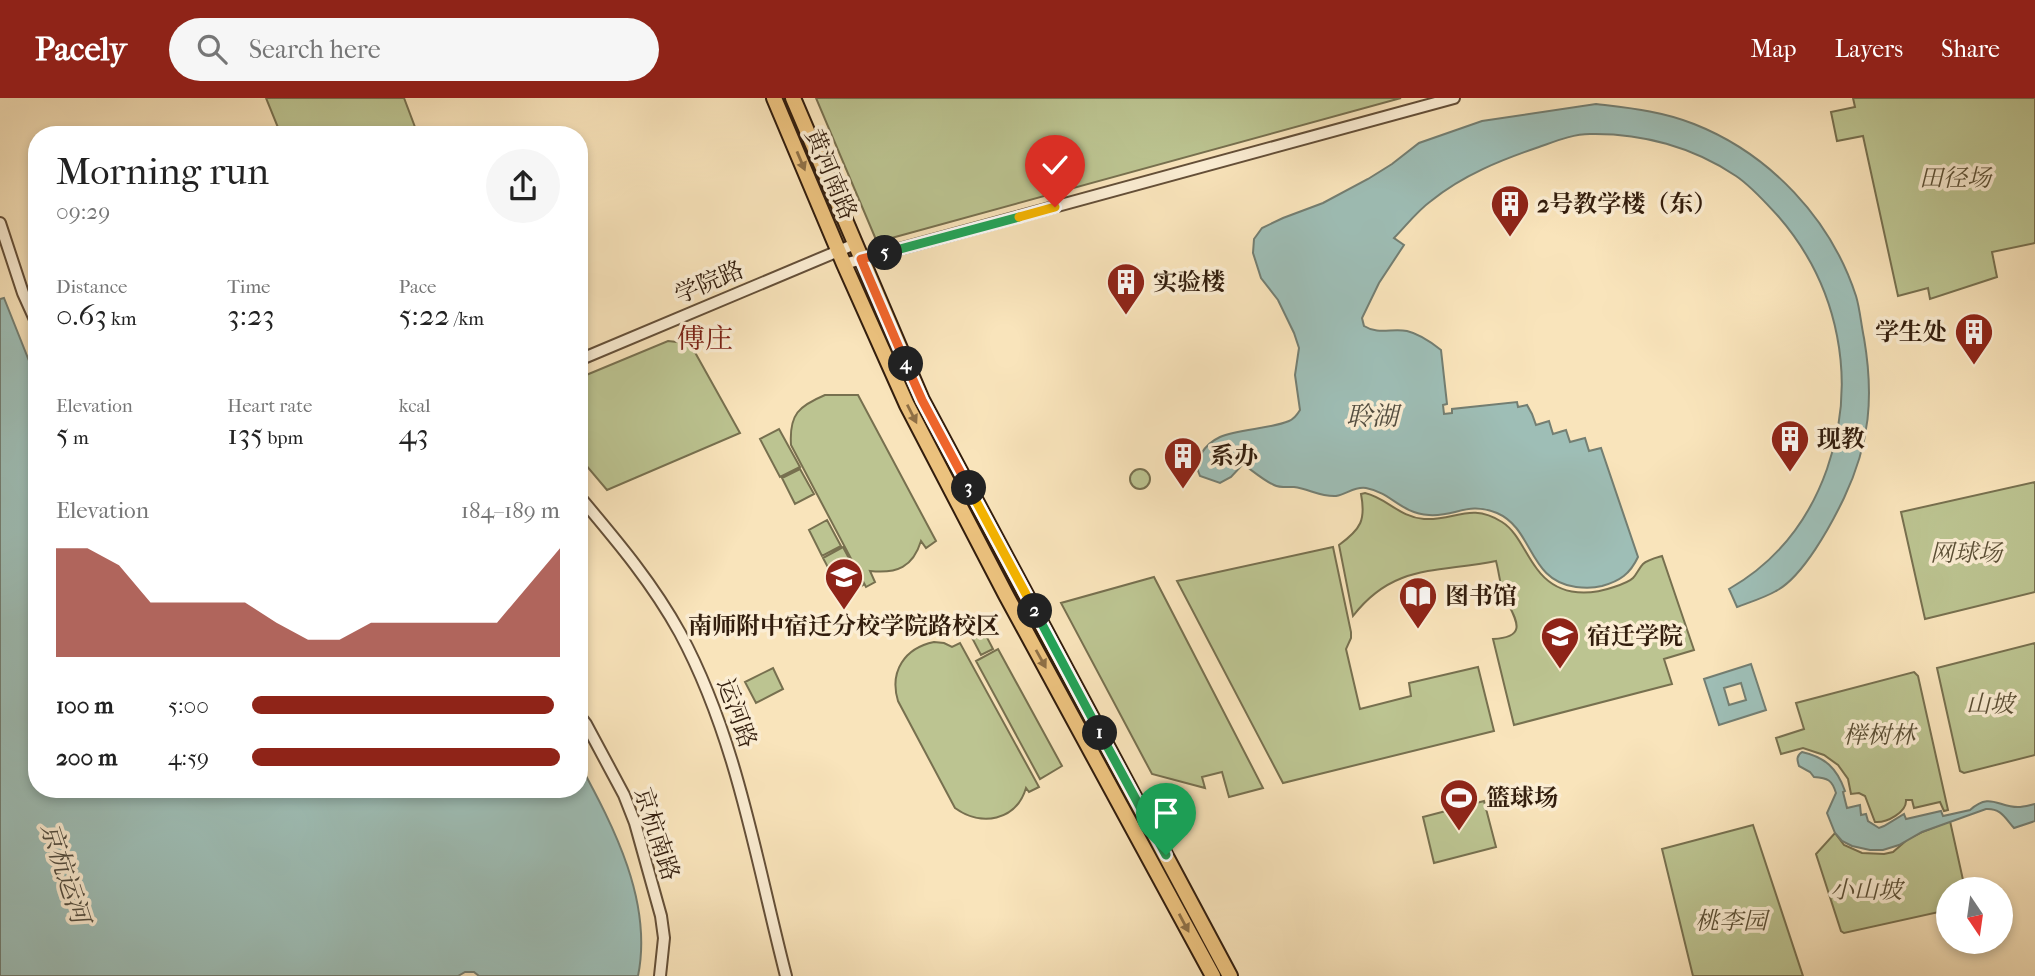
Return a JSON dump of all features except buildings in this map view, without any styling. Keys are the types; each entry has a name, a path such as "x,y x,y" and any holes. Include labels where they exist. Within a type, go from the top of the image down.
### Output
{"main road":[{"name":"黄河南路","path":"774,98 907,405 1006,595 1213,976"},
{"name":"黄河南路","path":"793,98 922,400 1230,976"}],"street":[{"path":"841,257 861,259 1454,98"},
{"path":"0,223 28,304"},
{"name":"学院路","path":"588,356 841,257 855,244"},
{"name":"运河路","path":"588,507 655,591 680,632 703,679 731,757 786,976"},
{"name":"京杭南路","path":"588,728 624,795 635,823 661,916 664,938 660,976"}],"green space":[{"path":"266,98 404,98 415,126 277,126"},
{"path":"816,98 1401,98 877,242"},
{"name":"田径场","path":"1853,98 2035,98 2035,243 1992,252 1997,277 1930,299 1928,288 1898,296 1863,136 1837,141 1831,112 1855,107"},
{"path":"668,341 686,343 692,347 740,433 607,490 588,468 588,374"},
{"path":"825,395 858,395 936,541 926,548 921,541 918,550 903,567 888,571 870,571 875,582 866,587 791,445 792,426 798,412 808,403"},
{"path":"779,429 800,467 780,477 760,439"},
{"path":"800,469 814,494 795,504 782,478"},
{"path":"1136,469 1144,469 1150,479 1144,489 1136,489 1130,483 1130,475"},
{"name":"网球场","path":"2035,482 2035,592 1925,619 1901,512"},
{"path":"1365,493 1415,518 1435,519 1471,513 1491,516 1513,531 1545,578 1572,592 1592,592 1622,584 1633,578 1645,563 1662,556 1694,650 1664,659 1672,684 1514,725 1493,639 1512,634 1516,630 1516,624 1503,591 1496,561 1401,578 1384,587 1353,616 1339,545 1360,523 1363,511 1361,494"},
{"path":"827,520 841,546 822,556 809,530"},
{"path":"843,547 863,585 843,596 823,558"},
{"path":"1333,547 1351,632 1346,649 1360,709 1411,696 1409,683 1478,667 1494,731 1283,783 1177,581"},
{"path":"1154,577 1263,788 1229,797 1222,772 1202,777 1205,788 1152,774 1061,603"},
{"path":"981,626 993,649 981,655 969,632"},
{"path":"934,642 952,647 960,643 1039,787 1029,792 1026,788 1014,808 996,818 976,818 955,808 898,701 896,680 902,662 915,650"},
{"name":"山坡","path":"2035,643 2035,755 1964,773 1960,771 1937,668"},
{"path":"998,649 1062,766 1040,779 976,661"},
{"path":"773,668 783,689 756,703 745,682"},
{"name":"榉树林","path":"1914,672 1918,676 1948,810 1944,811 1940,802 1914,808 1912,800 1906,800 1903,809 1895,816 1875,822 1865,796 1859,793 1851,794 1848,779 1838,765 1824,755 1803,748 1781,754 1776,738 1804,729 1796,703"},
{"name":"篮球场","path":"1484,801 1496,847 1434,863 1423,817"},
{"name":"小山坡","path":"1950,821 1962,877 1936,877 1936,913 1844,933 1841,931 1816,854 1835,833 1844,845 1862,853 1884,854 1893,852 1908,839"},
{"name":"桃李园","path":"1753,825 1803,976 1693,976 1662,849"}],"water":[{"name":"聆湖","path":"1596,104 1670,116 1722,137 1748,153 1794,192 1831,241 1845,268 1857,301 1867,360 1868,420 1853,478 1832,522 1806,563 1786,584 1767,596 1737,607 1729,589 1762,566 1789,538 1811,505 1827,469 1841,402 1837,336 1828,304 1816,273 1799,243 1752,189 1736,176 1702,157 1648,139 1584,134 1525,152 1456,183 1426,205 1394,238 1404,245 1379,283 1362,318 1364,326 1369,329 1412,332 1441,350 1447,404 1443,405 1444,414 1452,413 1452,409 1517,402 1518,407 1527,405 1536,425 1549,421 1553,434 1566,430 1570,442 1585,438 1589,451 1601,448 1638,557 1624,576 1596,587 1576,587 1560,583 1540,565 1518,530 1509,521 1487,510 1469,509 1429,515 1411,511 1383,494 1366,488 1331,496 1294,487 1276,486 1243,464 1231,477 1220,483 1200,476 1198,465 1201,454 1215,440 1227,434 1289,421 1300,410 1295,375 1299,348 1278,300 1261,278 1253,253 1254,239 1262,228 1323,203 1368,179 1419,143 1482,121"},
{"name":"京杭运河","path":"4,298 28,358 28,798 588,798 588,780 617,839 635,893 640,920 638,976 479,976 474,972 465,972 458,976 0,976 0,299"},
{"path":"1751,664 1766,710 1719,725 1704,679","holes":["1741,683 1746,700 1729,705 1724,688"]},
{"path":"1802,752 1824,760 1842,783 1847,808 1860,805 1861,815 1866,814 1868,821 1879,828 1904,814 1906,819 1941,811 1943,816 1970,810 1989,801 2018,807 2035,804 2035,821 2014,828 1999,812 1986,809 1922,832 1899,845 1883,850 1852,846 1842,841 1835,833 1827,813 1836,793 1833,785 1826,779 1814,777 1799,766 1798,758"}],"place":[{"name":"2号教学楼（东）","path":"1510,238"},
{"name":"实验楼","path":"1126,316"},
{"name":"学生处","path":"1974,366"},
{"name":"现教","path":"1790,473"},
{"name":"系办","path":"1183,490"},
{"name":"南师附中宿迁分校学院路校区","path":"844,611"},
{"name":"图书馆","path":"1418,630"},
{"name":"宿迁学院","path":"1560,670"},
{"name":"篮球场","path":"1459,832"}],"district":[{"name":"傅庄","path":"705,338"}],"route":[{"path":"1055,207 861,259 922,400 1166,855"}]}
